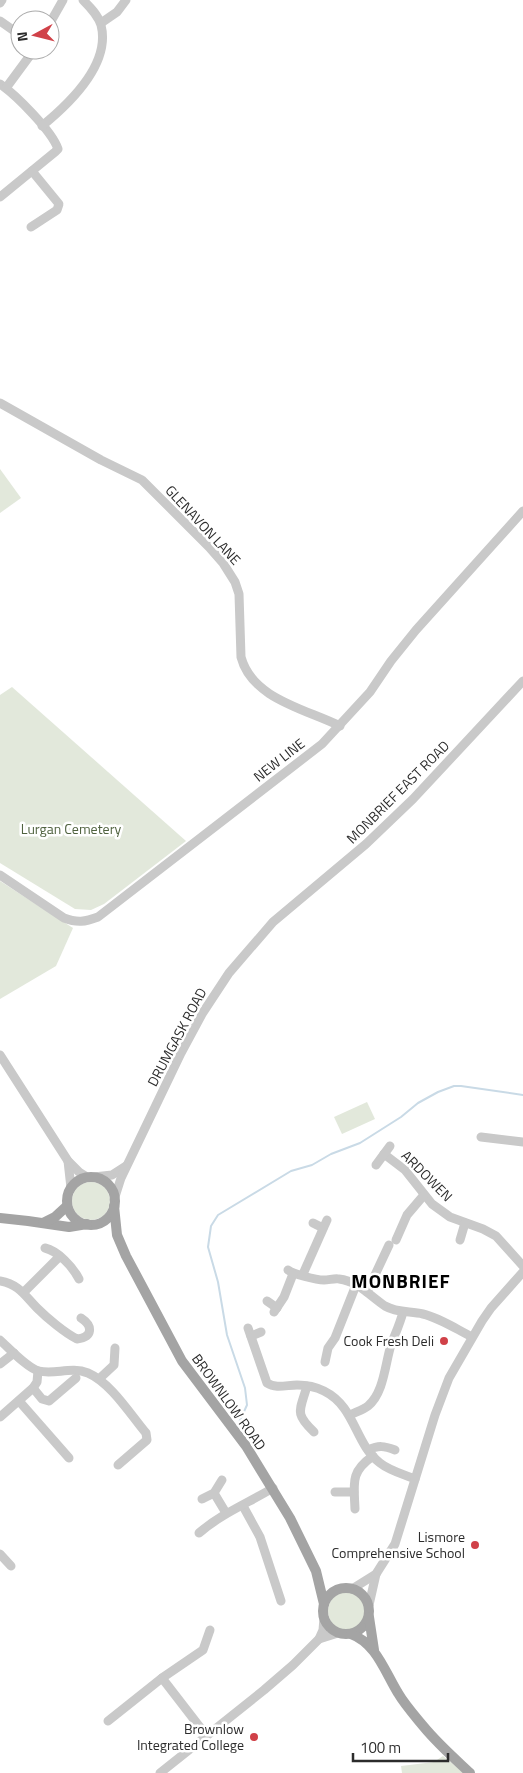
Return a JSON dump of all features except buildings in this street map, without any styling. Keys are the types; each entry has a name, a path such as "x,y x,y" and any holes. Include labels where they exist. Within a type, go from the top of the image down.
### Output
{"main road":[{"path":"0,1218 69,1227 92,1224 108,1217 114,1203 111,1190 107,1184 91,1177 80,1179 71,1188 67,1200 73,1216 77,1220 92,1224"},
{"name":"BROWNLOW ROAD","path":"114,1203 114,1222 122,1248"},
{"path":"44,1223 68,1206"},
{"name":"BROWNLOW ROAD","path":"92,1224 112,1233 122,1248 182,1361 236,1432 273,1488 316,1570 326,1583 341,1588"},
{"name":"BROWNLOW ROAD","path":"316,1570 324,1604"},
{"path":"375,1653 363,1640 351,1634 338,1633 329,1627 324,1618 324,1604 330,1594 341,1588 352,1589 364,1596 369,1610 371,1639 375,1653 399,1695 440,1746 470,1773"},
{"path":"351,1634 361,1629 369,1610"}],"street":[{"path":"42,126 68,105 96,63 101,47 101,23 83,0"},
{"path":"101,23 117,12 126,0"},
{"path":"0,197 58,148 24,105 3,86 25,60"},
{"path":"31,227 57,210 59,206 32,170"},
{"name":"GLENAVON LANE","path":"0,403 100,460 142,480 209,547 223,563 235,582 239,594 241,657 243,666 249,674 273,697 340,726"},
{"name":"NEW LINE","path":"0,875 64,918 75,922 86,922 98,917 322,744 370,692 390,661 416,630 523,511"},
{"name":"MONBRIEF EAST ROAD","path":"284,913 366,844 413,799 523,681"},
{"name":"DRUMGASK ROAD","path":"114,1203 129,1161 202,1014 229,973 284,913"},
{"path":"0,1056 68,1161 79,1172 91,1177 112,1175 129,1161"},
{"path":"481,1137 523,1142"},
{"path":"376,1165 390,1146"},
{"name":"ARDOWEN","path":"384,1154 405,1170 432,1204 444,1213 496,1236 523,1266"},
{"path":"68,1161 71,1188"},
{"path":"367,1292 394,1237 407,1216 424,1195"},
{"path":"303,1274 325,1224 313,1223"},
{"path":"460,1240 465,1223"},
{"path":"45,1248 52,1250 74,1270 79,1279"},
{"path":"24,1292 59,1257"},
{"path":"267,1301 275,1310 284,1297 290,1272 320,1280 338,1279 356,1285 386,1307 430,1316 472,1337"},
{"path":"369,1610 376,1574 395,1544 446,1385 472,1337 491,1308 523,1272"},
{"path":"0,1282 14,1285 24,1292 36,1307 77,1339 83,1338 90,1328 88,1322 81,1318"},
{"path":"325,1362 328,1348 335,1338 356,1285"},
{"path":"350,1415 367,1407 374,1398 403,1312"},
{"path":"261,1332 249,1332 268,1383 273,1387 298,1385 324,1391 337,1400 350,1415 370,1453 380,1463 415,1479"},
{"path":"0,1340 38,1371 79,1370 106,1384 146,1434 147,1440 118,1465"},
{"path":"99,1379 114,1365 115,1348"},
{"path":"0,1364 14,1353"},
{"path":"389,1353 398,1356"},
{"path":"0,1417 38,1382 38,1371"},
{"path":"33,1388 42,1399 49,1401 76,1378"},
{"path":"307,1386 300,1414 303,1422 314,1432"},
{"path":"19,1401 69,1458"},
{"path":"354,1508 355,1474 362,1463 378,1446 386,1446 395,1450"},
{"path":"202,1499 214,1493 222,1480"},
{"path":"199,1533 226,1513 243,1506 273,1488"},
{"path":"335,1492 354,1492"},
{"path":"214,1493 226,1513"},
{"path":"243,1506 260,1537 281,1601"},
{"path":"0,1554 10,1566"},
{"path":"352,1589 376,1574"},
{"path":"160,1773 293,1665 318,1639 323,1630 324,1618"},
{"path":"108,1721 162,1678 202,1650 210,1630"},
{"path":"318,1639 338,1633"},
{"path":"162,1678 206,1735"}],"green space":[{"path":"0,469 21,498 0,513"},
{"name":"Lurgan Cemetery","path":"12,687 186,841 104,904 91,910 75,909 0,863 0,695"},
{"path":"0,881 73,928 56,966 0,999"},
{"path":"367,1102 375,1119 342,1134 334,1117"},
{"path":"91,1182 98,1183 104,1188 109,1194 109,1208 104,1214 98,1219 91,1220 84,1219 78,1214 73,1208 72,1201 73,1194 78,1188 84,1183"},
{"path":"347,1592 360,1598 366,1611 360,1624 347,1630 334,1624 328,1611 334,1598"},
{"path":"443,1756 464,1773 402,1773 401,1766 434,1762"}],"waterway":[{"path":"237,1427 247,1405 245,1388 227,1335 218,1282 208,1247 211,1226 218,1215 291,1171 312,1165 331,1154 360,1143 401,1117 418,1103 438,1092 454,1086 461,1086 523,1095"}],"place":[{"name":"Cook Fresh Deli","path":"444,1341"},
{"name":"Lismore Comprehensive School","path":"475,1545"},
{"name":"Brownlow Integrated College","path":"254,1737"}],"district":[{"name":"MONBRIEF","path":"401,1281"}]}
